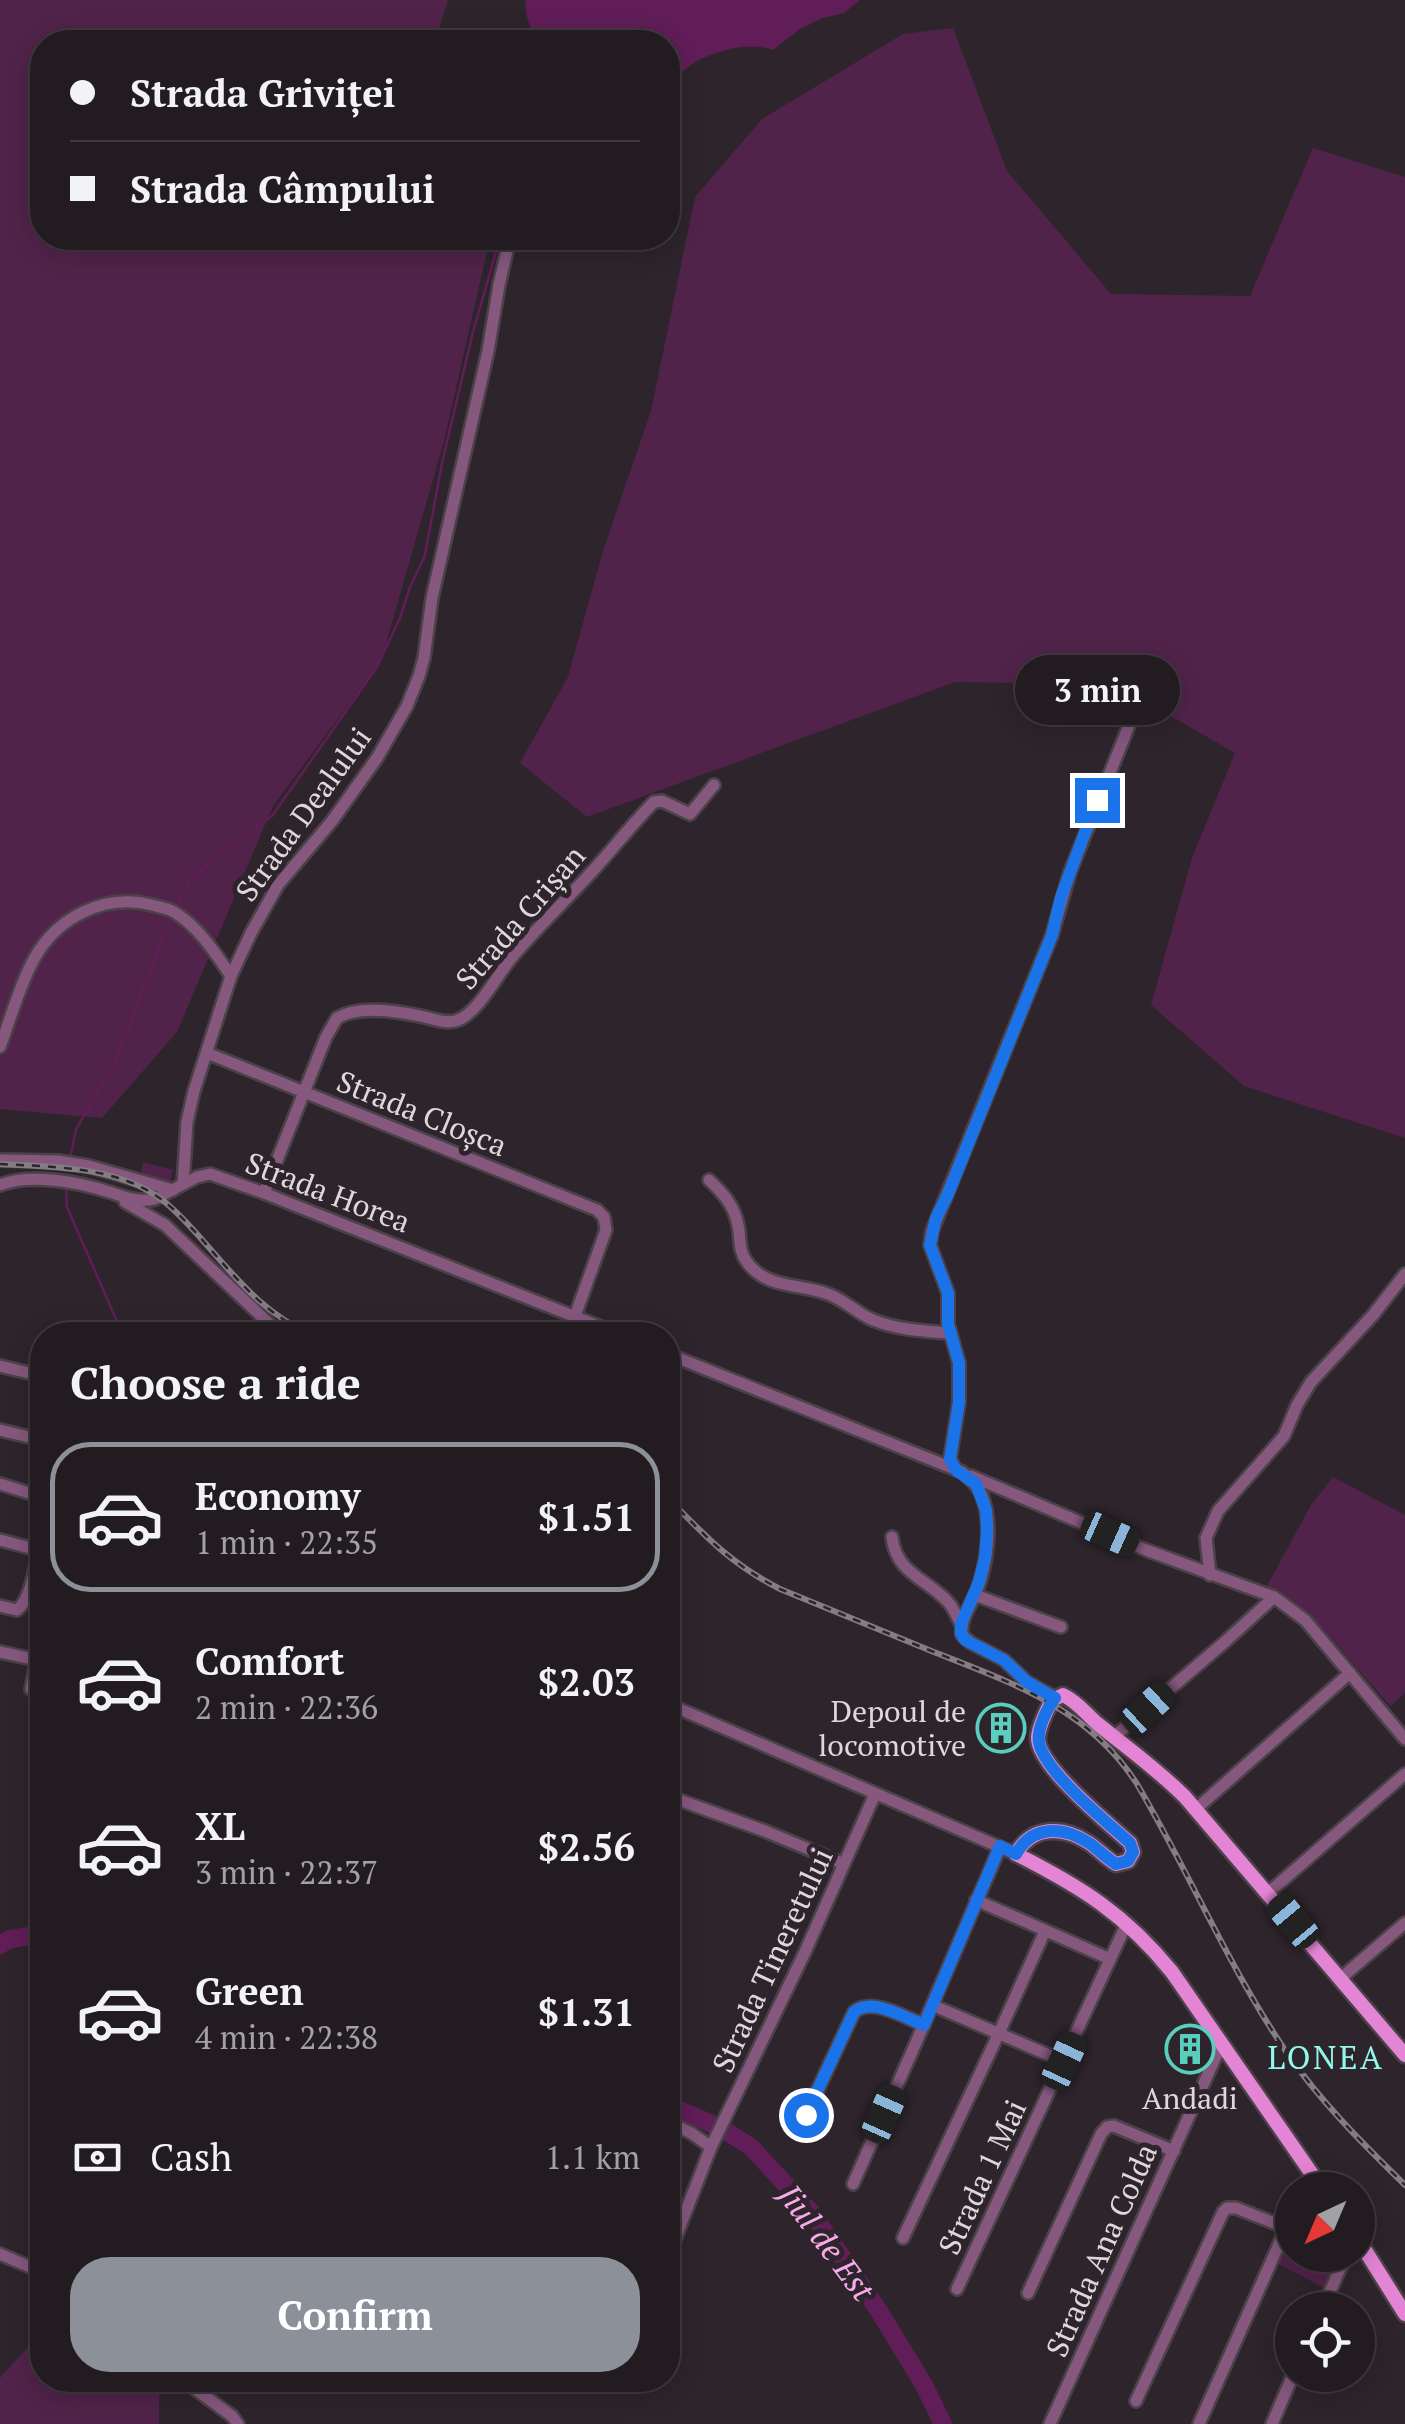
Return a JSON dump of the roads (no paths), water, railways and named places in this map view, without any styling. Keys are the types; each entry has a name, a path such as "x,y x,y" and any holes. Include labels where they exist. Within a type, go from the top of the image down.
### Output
{"main road":[{"path":"1310,2172 1164,1963 1127,1923 1068,1880 1016,1854 1034,1834 1049,1830 1080,1838 1116,1864 1128,1861 1133,1852 1130,1843 1060,1778 1042,1751 1038,1737 1055,1698 1070,1698 1196,1808 1405,2055"},
{"path":"1375,2266 1405,2314"}],"street":[{"name":"Strada Dealului","path":"178,1187 194,1091 232,976 265,904 377,758 419,676 432,598 507,250"},
{"path":"1055,1698 1027,1682 1004,1660 965,1640 961,1633 985,1558 986,1510 976,1484 954,1470 950,1459 960,1372 950,1333 948,1293 930,1245 932,1231 1052,935 1089,819 1130,724"},
{"name":"Strada Crișan","path":"264,1193 326,1036 337,1018 354,1012 379,1012 460,1020 509,960 654,802 662,801 690,814 714,785"},
{"path":"0,1046 34,960 54,930 89,910 136,902 174,912 194,928 232,976"},
{"name":"Strada Cloșca","path":"207,1053 597,1210 604,1217 606,1230 575,1316"},
{"path":"0,1160 58,1161 178,1187"},
{"name":"Strada Horea","path":"0,1185 72,1182 148,1201 210,1174 590,1322"},
{"path":"709,1180 734,1210 740,1252 762,1276 776,1283 826,1292 872,1320 899,1328 950,1333"},
{"path":"107,1191 165,1225 267,1322"},
{"path":"1210,1575 1206,1538 1218,1511 1284,1436 1311,1382 1405,1274"},
{"path":"680,1359 1146,1550 1268,1595 1306,1620 1405,1739"},
{"path":"0,1366 30,1373"},
{"path":"0,1430 30,1437"},
{"path":"0,1484 30,1492"},
{"path":"892,1537 900,1562 952,1606 961,1624"},
{"path":"0,1540 30,1548"},
{"path":"5,1607 17,1610 30,1588"},
{"path":"975,1595 1061,1627"},
{"path":"1114,1736 1228,1640 1268,1595"},
{"path":"0,1652 30,1658"},
{"path":"1196,1808 1350,1673"},
{"path":"680,1712 1016,1854"},
{"path":"1268,1893 1405,1774"},
{"name":"Strada Tineretului","path":"680,2227 713,2143 806,1952 876,1794"},
{"path":"680,1800 844,1864"},
{"path":"853,2184 1000,1846"},
{"path":"976,1900 1110,1959"},
{"name":"Strada 1 Mai","path":"958,2288 1127,1923"},
{"path":"1341,1978 1405,1923"},
{"path":"902,2238 1045,1931"},
{"path":"932,2004 1064,2061"},
{"path":"806,2115 854,2012 860,2007 872,2006 924,2025"},
{"name":"Strada Ana Colda","path":"1050,2424 1222,2043"},
{"path":"1028,2293 1100,2134 1114,2126 1174,2150"},
{"path":"680,2127 713,2143"},
{"path":"1136,2401 1223,2212 1236,2208 1275,2223"},
{"path":"0,2254 30,2267"},
{"path":"1199,2424 1275,2255"},
{"path":"199,2392 238,2424"},
{"path":"1272,2424 1286,2392"}],"waterway":[{"path":"175,910 199,871 272,816 377,667 425,555 442,463 497,250"},
{"path":"71,1154 76,1129 115,1063 171,917"},
{"path":"66,1190 67,1207 117,1322"},
{"name":"Jiul de Est","path":"0,1945 30,1936"},
{"name":"Jiul de Est","path":"680,2110 721,2128 751,2147 812,2213 879,2311 943,2424"}],"railway":[{"path":"0,1164 82,1170 141,1187 174,1210 236,1278 288,1322"},
{"path":"680,1510 720,1549 763,1580 1017,1686 1071,1716 1095,1735 1137,1784 1246,1987 1287,2053 1328,2105 1405,2185"}],"place":[{"name":"Depoul de locomotive","path":"1001,1728"},
{"name":"Andadi","path":"1190,2049"}],"district":[{"name":"LONEA","path":"1326,2057"}]}
